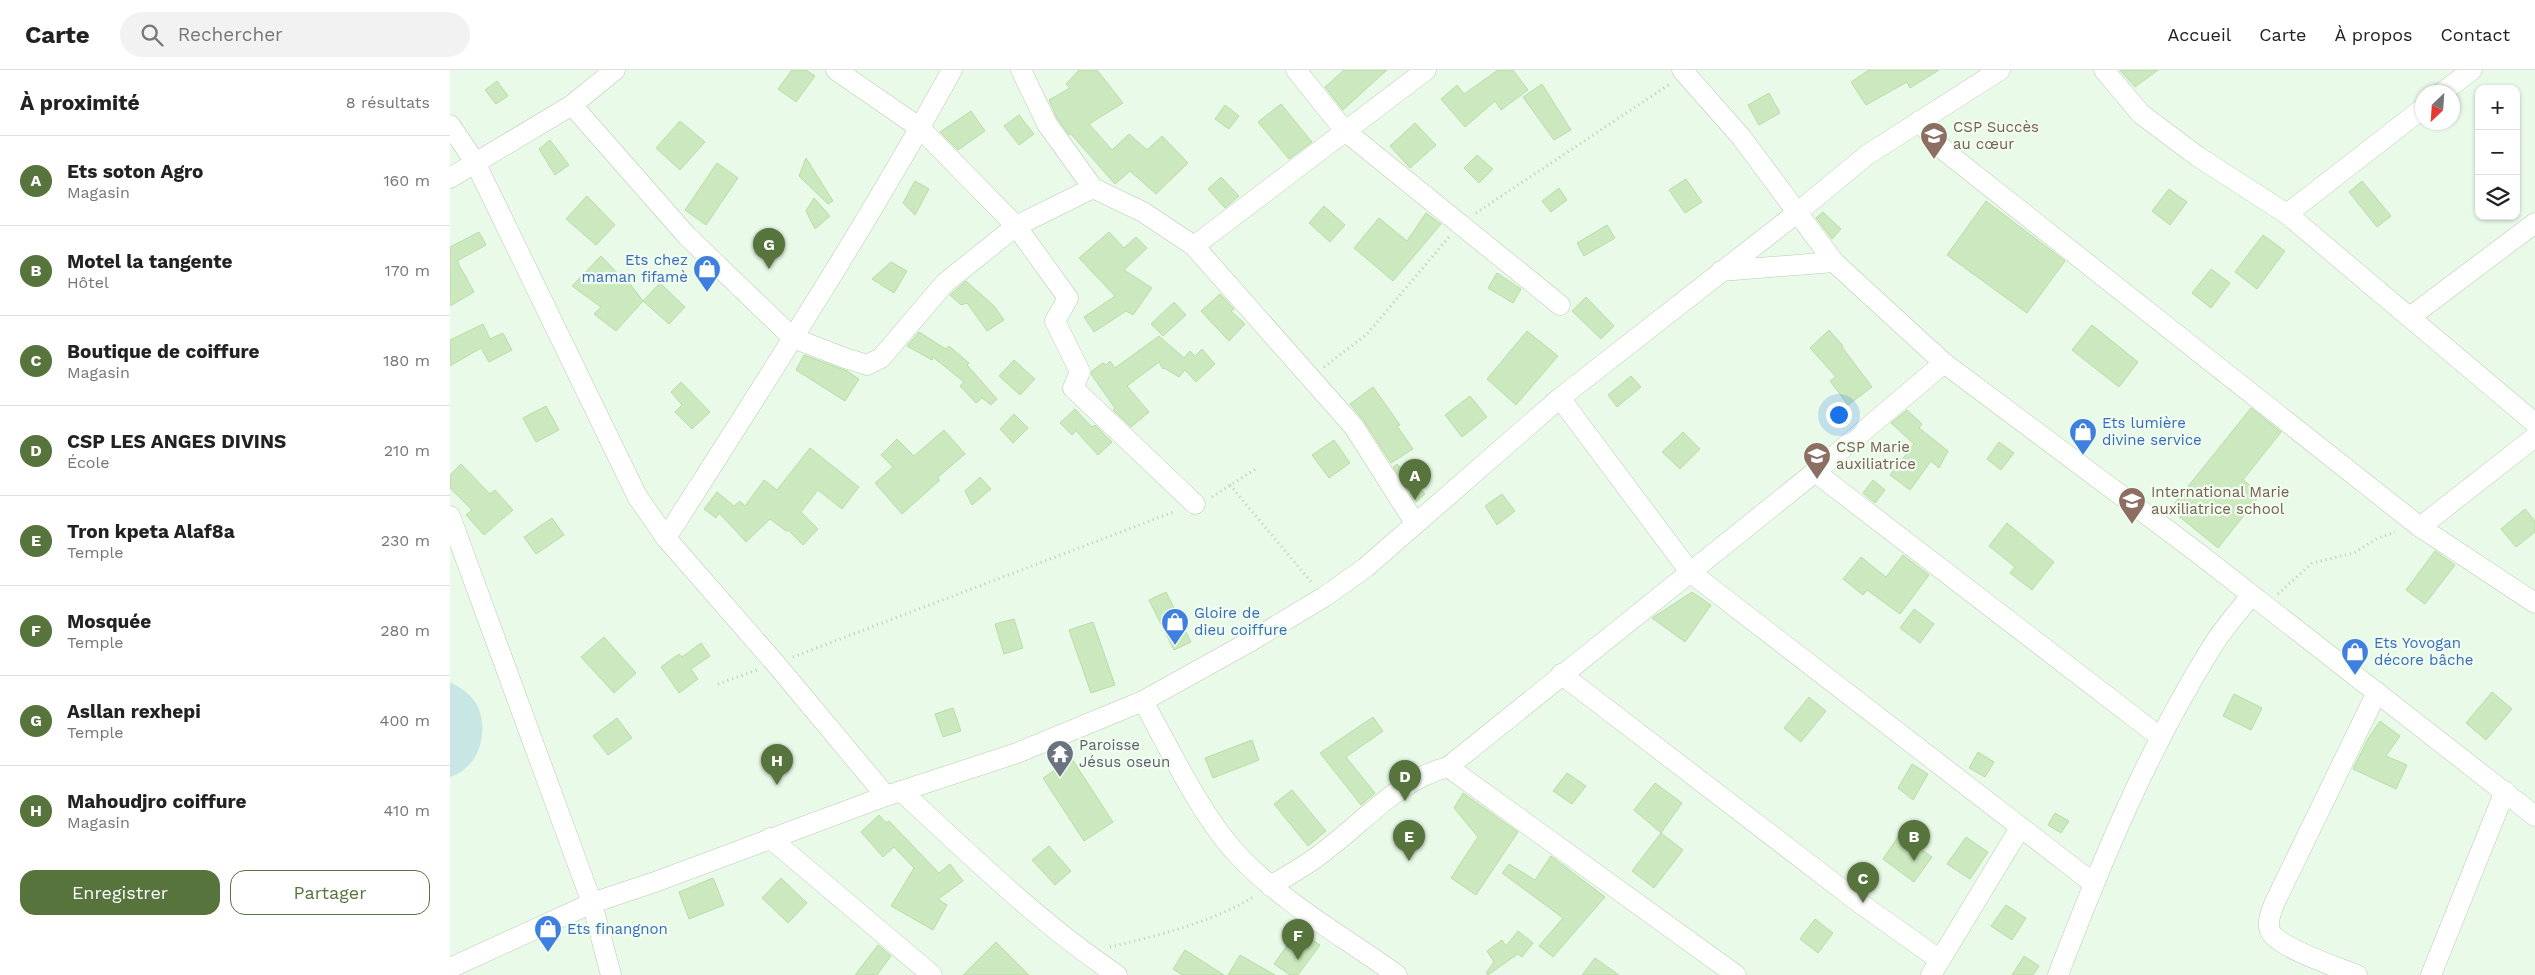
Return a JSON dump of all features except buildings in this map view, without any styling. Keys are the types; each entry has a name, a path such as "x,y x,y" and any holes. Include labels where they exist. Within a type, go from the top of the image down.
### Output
{"street":[{"path":"450,178 572,104 615,70"},
{"path":"836,70 920,128 1016,226 1068,298 1056,321 1080,372 1073,388 1195,504"},
{"path":"666,538 793,338 920,128 952,70"},
{"path":"1022,70 1047,124 1092,188 1143,212 1194,246 1354,427 1415,523"},
{"path":"1296,70 1345,131 1560,305"},
{"path":"1194,246 1426,70"},
{"path":"450,968 592,903 655,882 893,794 1017,753 1143,701 1252,641 1324,597 1365,568 1560,398 1798,212 1867,155 2000,70"},
{"path":"2104,70 2141,114 2197,156 2287,214 2535,423"},
{"path":"2452,85 2472,70"},
{"path":"1687,71 1742,138 1834,262 1944,363 2190,547 2535,816"},
{"path":"572,104 687,236 793,338 867,365 881,358 945,283 1016,226 1092,188"},
{"path":"2287,214 2415,114"},
{"path":"1919,121 1946,152 2420,527 2535,603"},
{"path":"450,125 475,162 637,496 666,538 893,794 1084,953 1117,975"},
{"path":"2410,317 2535,223"},
{"path":"1721,271 1834,262"},
{"path":"1270,886 1321,854 1406,784 1428,772 1448,767 1561,674 1815,472 1944,363"},
{"path":"1560,398 1690,572 2093,883"},
{"path":"2420,527 2535,437"},
{"path":"1815,472 2160,737"},
{"path":"450,516 592,903 612,975"},
{"path":"2058,975 2093,883 2135,786 2210,648 2251,596"},
{"path":"1561,674 1857,901 1935,967 2020,828"},
{"path":"2357,975 2290,947 2272,933 2268,920 2377,692"},
{"path":"1143,701 1204,807 1235,852 1270,886 1397,975"},
{"path":"1448,767 1736,975"},
{"path":"2431,975 2505,791"},
{"path":"770,838 932,975"}],"path":[{"path":"1310,378 1368,334 1460,224 1687,71"},
{"path":"718,684 1210,498 1257,468"},
{"path":"1230,486 1324,597"},
{"path":"2251,596 2276,596 2312,563 2354,553 2368,543 2389,533 2420,527"},
{"path":"1084,953 1168,932 1222,914 1270,886"}],"shaded area":[{"path":"450,682 475,701 481,715 482,737 475,757 468,766 450,777"}],"place":[{"name":"CSP Succès au cœur","path":"1934,160"},
{"name":"Asllan rexhepi","path":"769,269"},
{"name":"Ets chez maman fifamè","path":"707,293"},
{"name":"Ets lumière divine service","path":"2083,456"},
{"name":"CSP Marie auxiliatrice","path":"1817,480"},
{"name":"Ets soton Agro","path":"1415,500"},
{"name":"International Marie auxiliatrice school","path":"2132,525"},
{"name":"Gloire de dieu coiffure","path":"1175,646"},
{"name":"Ets Yovogan décore bâche","path":"2355,676"},
{"name":"Paroisse Jésus oseun","path":"1060,778"},
{"name":"Mahoudjro coiffure","path":"777,785"},
{"name":"CSP LES ANGES DIVINS","path":"1405,801"},
{"name":"Tron kpeta Alaf8a","path":"1409,861"},
{"name":"Motel la tangente","path":"1914,861"},
{"name":"Boutique de coiffure","path":"1863,903"},
{"name":"Ets finangnon","path":"548,953"},
{"name":"Mosquée","path":"1298,960"}]}
